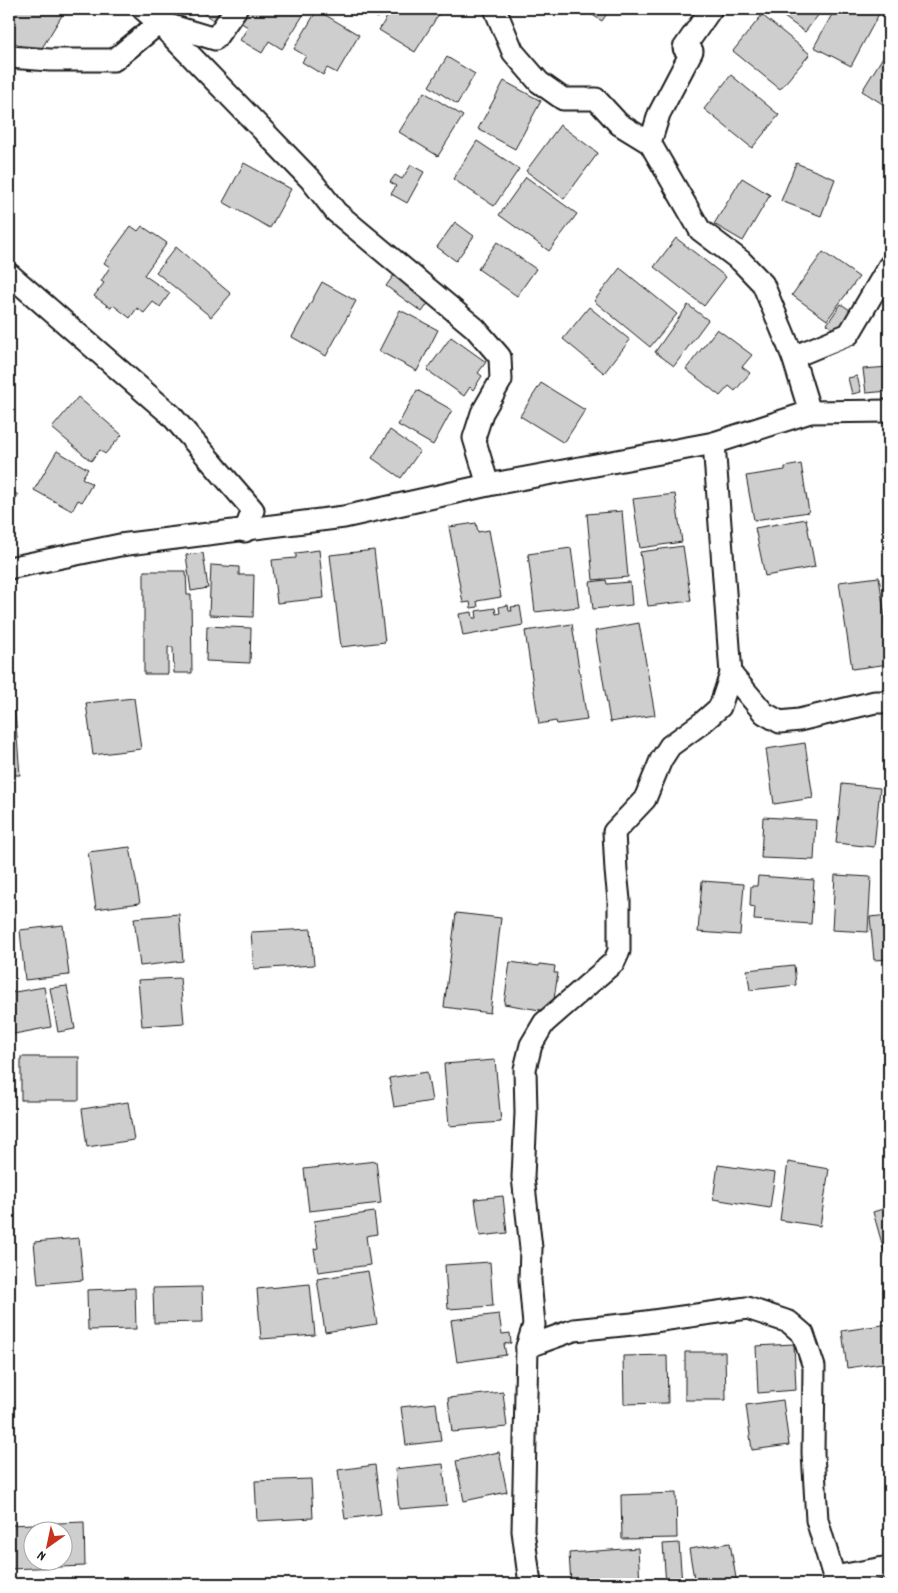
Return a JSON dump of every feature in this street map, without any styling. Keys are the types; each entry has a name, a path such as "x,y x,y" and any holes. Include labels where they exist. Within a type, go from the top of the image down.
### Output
{"street":[{"path":"151,16 216,39 236,9"},
{"path":"495,9 513,52 539,82 563,99 596,99 619,124 650,143 700,230 741,261 763,284 793,356 810,412"},
{"path":"650,143 659,114 692,51 684,48 711,9"},
{"path":"9,57 50,60 114,60 151,16"},
{"path":"151,16 311,180 336,212 475,328 500,357 501,380 482,414 474,438 488,485"},
{"path":"793,356 849,334 889,266"},
{"path":"9,274 171,415 253,510 245,530"},
{"path":"9,568 120,545 344,517 488,485 714,444 810,412 889,411"},
{"path":"530,1584 523,1531 527,1347 534,1325 530,1280 530,1248 522,1177 526,1114 525,1069 531,1045 544,1023 614,962 619,951 619,900 614,832 645,799 660,760 670,746 720,707 731,674 714,444"},
{"path":"731,674 764,712 780,722 799,720 875,702 889,702"},
{"path":"527,1347 574,1330 747,1308 789,1322 803,1334 814,1367 813,1453 817,1520 834,1581 889,1567"}],"building":[{"path":"11,9 66,9 37,56 9,39 9,13"},
{"path":"197,9 225,9 216,22"},
{"path":"246,9 307,9 282,49 269,41 262,53 240,40 248,27 238,21"},
{"path":"363,9 384,9 378,18"},
{"path":"392,9 442,9 415,52 379,30"},
{"path":"583,9 610,9 602,21"},
{"path":"773,9 823,9 805,32"},
{"path":"835,9 881,10 851,66 814,47"},
{"path":"317,10 359,35 337,73 327,68 323,75 302,62 306,56 294,49"},
{"path":"762,15 810,54 780,89 733,51"},
{"path":"886,52 889,54 889,108 862,91"},
{"path":"447,57 475,74 457,104 429,86"},
{"path":"731,75 779,115 752,148 704,109"},
{"path":"504,81 541,101 515,149 478,129"},
{"path":"424,92 463,116 438,156 399,132"},
{"path":"560,125 598,153 564,199 526,171"},
{"path":"477,141 519,169 494,206 453,179"},
{"path":"244,163 291,189 270,228 223,202"},
{"path":"796,163 835,179 821,216 781,201"},
{"path":"411,165 424,172 407,203 391,194 396,186 390,182 395,175 402,179"},
{"path":"526,177 577,214 549,251 499,215"},
{"path":"742,178 770,195 743,241 714,224"},
{"path":"455,222 474,236 456,261 437,247"},
{"path":"131,226 138,231 142,226 167,243 144,275 170,293 160,307 153,302 144,313 137,308 130,318 113,305 111,308 94,296 104,283 101,281 110,267 104,263"},
{"path":"676,238 726,277 704,306 654,267"},
{"path":"497,242 536,269 517,296 478,269"},
{"path":"176,247 231,294 211,317 156,272"},
{"path":"823,252 859,277 827,320 792,295"},
{"path":"620,268 677,314 650,347 594,301"},
{"path":"396,272 432,298 422,312 386,286"},
{"path":"322,282 356,301 326,356 292,337"},
{"path":"841,304 853,312 838,333 827,324"},
{"path":"688,305 708,320 674,366 655,352"},
{"path":"589,307 630,340 604,373 563,339"},
{"path":"400,310 438,330 417,371 379,351"},
{"path":"717,329 752,355 742,367 750,373 735,391 729,386 720,396 686,369"},
{"path":"451,337 486,362 478,373 482,376 473,390 470,387 464,396 427,370"},
{"path":"889,367 889,391 866,393 863,369"},
{"path":"857,376 861,392 852,394 848,378"},
{"path":"541,383 585,410 564,443 520,416"},
{"path":"417,390 452,410 433,445 398,425"},
{"path":"78,397 122,435 105,454 100,450 91,461 52,428"},
{"path":"390,430 420,451 401,478 372,458"},
{"path":"57,451 88,469 82,478 92,484 82,502 78,500 72,511 34,490"},
{"path":"889,460 889,531 881,461"},
{"path":"801,464 809,512 754,520 746,476 785,470 785,467"},
{"path":"9,489 18,495 9,510"},
{"path":"675,494 682,542 640,548 633,499"},
{"path":"622,511 628,577 593,580 587,514"},
{"path":"806,519 815,567 765,576 755,528"},
{"path":"476,523 478,532 489,530 501,597 477,601 478,607 471,608 470,602 463,603 449,527"},
{"path":"683,546 691,601 648,606 640,552"},
{"path":"571,548 579,607 535,612 528,554"},
{"path":"319,550 324,598 277,603 272,560 296,558 296,553"},
{"path":"374,550 385,642 341,647 330,555"},
{"path":"203,553 208,588 191,591 186,555"},
{"path":"211,565 239,567 239,575 254,575 253,617 209,615"},
{"path":"144,571 186,571 187,595 191,595 192,673 174,673 173,647 168,647 168,674 144,674"},
{"path":"879,577 889,646 889,664 852,669 839,582"},
{"path":"606,580 607,584 630,582 632,605 593,609 590,582"},
{"path":"9,602 11,602 13,642 9,643"},
{"path":"508,605 509,611 512,611 511,607 520,606 523,625 463,636 459,614 472,612 473,618 477,618 476,611 495,608 496,614 500,613 499,607"},
{"path":"639,623 655,715 610,722 595,631"},
{"path":"572,624 587,720 557,724 556,721 539,724 525,631"},
{"path":"207,626 251,628 250,663 206,661"},
{"path":"134,698 141,749 93,755 86,703"},
{"path":"9,712 15,712 20,775 9,775"},
{"path":"805,743 813,798 774,804 766,749"},
{"path":"842,784 880,788 874,847 836,843"},
{"path":"763,817 816,820 814,860 761,858"},
{"path":"130,847 140,903 96,909 88,852"},
{"path":"889,868 889,897 886,869"},
{"path":"835,875 871,877 868,932 832,930"},
{"path":"758,876 814,880 811,924 754,920 755,907 750,906 751,886 757,886"},
{"path":"702,881 744,884 740,935 698,932"},
{"path":"456,913 501,918 490,1013 444,1007"},
{"path":"179,914 183,961 140,966 134,918"},
{"path":"889,915 889,959 874,960 870,917"},
{"path":"63,925 69,975 25,980 20,930"},
{"path":"311,929 314,965 254,969 251,932"},
{"path":"510,962 555,966 554,973 558,973 552,1012 504,1004"},
{"path":"794,965 796,985 750,990 747,970"},
{"path":"180,978 184,1023 142,1026 138,980"},
{"path":"67,986 75,1029 58,1032 50,988"},
{"path":"44,987 51,1027 9,1035 9,993"},
{"path":"21,1057 79,1057 79,1100 21,1100"},
{"path":"495,1060 501,1122 449,1126 444,1064"},
{"path":"427,1072 432,1101 394,1107 389,1078"},
{"path":"128,1102 134,1140 87,1147 82,1109"},
{"path":"376,1161 381,1203 309,1211 304,1169"},
{"path":"788,1162 829,1169 820,1226 780,1220"},
{"path":"718,1165 775,1173 770,1208 713,1199"},
{"path":"503,1196 507,1233 480,1236 475,1199"},
{"path":"889,1207 889,1260 887,1261 873,1212"},
{"path":"374,1212 377,1234 366,1236 370,1265 318,1272 314,1249 318,1248 314,1221"},
{"path":"79,1238 83,1280 38,1284 34,1242"},
{"path":"490,1262 493,1306 448,1309 445,1265"},
{"path":"368,1271 377,1324 325,1332 317,1279"},
{"path":"310,1284 315,1335 261,1339 257,1289"},
{"path":"202,1287 203,1322 154,1323 153,1288"},
{"path":"135,1288 136,1329 88,1330 87,1290"},
{"path":"499,1314 502,1334 510,1333 511,1343 504,1344 506,1355 457,1362 451,1320"},
{"path":"889,1324 889,1362 847,1368 842,1331"},
{"path":"794,1344 796,1390 758,1393 756,1346"},
{"path":"685,1352 725,1352 726,1400 685,1400"},
{"path":"667,1355 668,1403 624,1404 623,1356"},
{"path":"503,1392 507,1427 452,1432 448,1398"},
{"path":"783,1400 789,1445 752,1450 746,1405"},
{"path":"436,1403 441,1441 406,1445 401,1407"},
{"path":"499,1452 507,1492 464,1501 456,1461"},
{"path":"443,1464 447,1505 399,1509 395,1469"},
{"path":"375,1465 381,1514 345,1519 338,1470"},
{"path":"311,1479 313,1518 257,1521 255,1481"},
{"path":"676,1493 677,1538 622,1539 621,1495"},
{"path":"72,1522 84,1522 85,1566 72,1567"},
{"path":"22,1524 22,1568 9,1569 9,1525"},
{"path":"679,1543 682,1584 666,1584 663,1544"},
{"path":"730,1543 737,1584 695,1584 689,1549"},
{"path":"638,1548 640,1584 571,1584 569,1553"}]}
